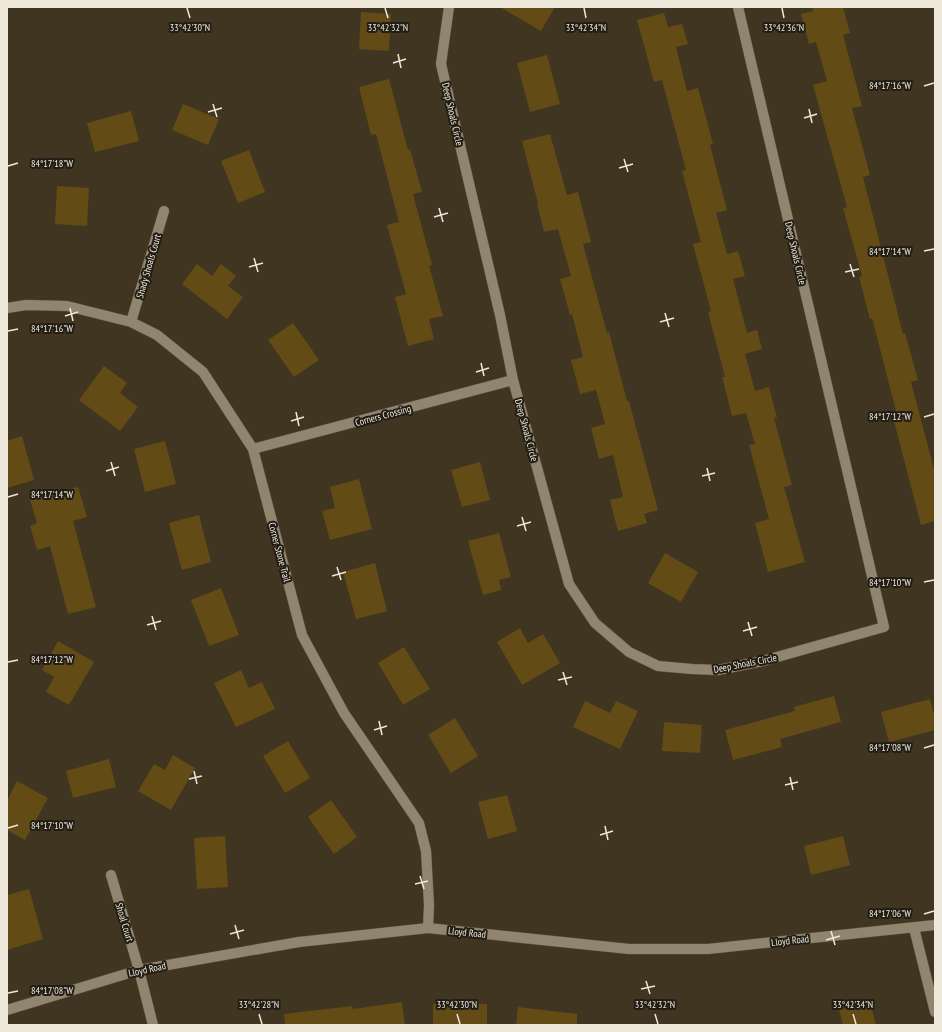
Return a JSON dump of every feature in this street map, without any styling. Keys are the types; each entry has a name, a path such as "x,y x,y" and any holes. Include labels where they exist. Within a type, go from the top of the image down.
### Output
{"street":[{"name":"Deep Shoals Circle","path":"449,7 441,64 500,315 513,380 569,584 595,623 628,652 658,666 718,670 763,661 884,628 738,7"},
{"name":"Shady Shoals Court","path":"131,322 164,211"},
{"name":"Corner Stone Trail","path":"7,308 26,305 68,306 131,322 158,335 203,372 253,449 302,635 344,713 419,823 426,851 429,905 428,928"},
{"name":"Corners Crossing","path":"253,449 513,380"},
{"name":"Shoal Court","path":"111,875 139,970 153,1025"},
{"name":"Lloyd Road","path":"7,1010 139,970 299,942 428,928 629,949 708,949 935,925"},
{"path":"914,928 935,1012"}],"building":[{"path":"500,7 555,7 541,31"},
{"path":"812,7 843,7 850,33 843,35 862,106 852,108 870,175 863,177 903,334 905,333 918,380 911,382 935,473 935,521 921,525 892,413 896,411 872,318 870,319 859,277 862,276 843,208 847,207 813,85 827,81 816,42 809,44 801,14 813,11"},
{"path":"361,12 391,14 389,51 359,49"},
{"path":"664,13 668,27 682,24 688,44 676,47 687,91 698,88 713,144 710,145 727,210 716,213 727,254 738,251 745,276 733,279 747,333 757,330 762,349 745,354 755,391 769,387 777,418 774,418 792,485 784,487 805,562 768,572 755,523 769,519 749,445 755,444 746,413 732,416 722,377 725,377 708,312 711,311 693,244 701,242 682,171 686,170 662,80 654,82 637,20"},
{"path":"547,55 560,104 530,112 517,63"},
{"path":"389,79 408,150 410,149 422,192 413,194 432,265 429,266 443,316 429,319 434,339 408,346 395,297 406,294 387,225 399,222 376,134 371,135 359,87"},
{"path":"183,104 219,119 208,145 172,130"},
{"path":"131,111 139,141 95,152 87,123"},
{"path":"550,134 567,195 578,192 591,242 583,244 607,333 609,332 627,401 629,401 658,510 644,514 647,523 618,531 610,500 623,497 613,455 599,459 591,428 605,424 596,390 580,394 571,360 583,357 572,314 570,315 560,279 571,276 558,229 544,232 522,141"},
{"path":"249,150 265,192 238,203 221,161"},
{"path":"57,186 89,188 87,226 55,224"},
{"path":"197,264 212,276 221,264 236,276 228,286 243,297 227,319 182,284"},
{"path":"293,323 319,360 294,377 268,340"},
{"path":"104,366 127,383 120,393 138,407 120,431 79,400"},
{"path":"22,436 34,480 7,488 7,441"},
{"path":"165,441 176,484 145,492 134,449"},
{"path":"480,462 490,500 462,507 451,470"},
{"path":"359,479 372,529 330,540 322,511 335,508 330,487"},
{"path":"78,487 87,517 73,521 96,607 68,614 50,546 37,550 30,526 37,523 30,500"},
{"path":"199,515 211,562 182,570 169,523"},
{"path":"499,533 511,577 499,580 501,590 483,595 468,541"},
{"path":"665,553 698,572 681,602 648,583"},
{"path":"375,563 387,611 356,619 343,572"},
{"path":"221,588 239,635 209,646 191,600"},
{"path":"520,628 528,643 543,634 560,663 522,685 497,642"},
{"path":"58,641 94,662 69,705 46,692 54,677 42,670"},
{"path":"404,647 430,689 403,705 378,663"},
{"path":"241,670 249,688 262,682 275,709 236,727 214,683"},
{"path":"834,696 841,722 780,739 782,747 733,760 725,730 795,711 794,707"},
{"path":"930,699 935,719 935,730 889,742 881,712"},
{"path":"585,701 610,713 616,701 638,711 620,749 573,727"},
{"path":"455,718 478,756 451,773 428,735"},
{"path":"664,722 702,725 700,753 662,751"},
{"path":"288,741 310,778 285,793 263,756"},
{"path":"173,755 195,768 171,810 138,791 154,764 165,770"},
{"path":"109,759 116,787 73,798 66,771"},
{"path":"17,781 48,798 25,840 7,830 7,801"},
{"path":"507,795 517,831 488,839 478,802"},
{"path":"331,800 357,837 334,854 308,817"},
{"path":"225,836 228,887 197,889 194,838"},
{"path":"843,836 850,865 811,875 804,846"},
{"path":"29,889 43,939 7,950 7,895"},
{"path":"402,1002 405,1025 285,1025 284,1014 352,1006 353,1009"},
{"path":"870,1002 876,1025 843,1025 839,1010"},
{"path":"433,1004 487,1004 487,1025 433,1025"},
{"path":"518,1007 577,1014 577,1025 516,1025"}]}
